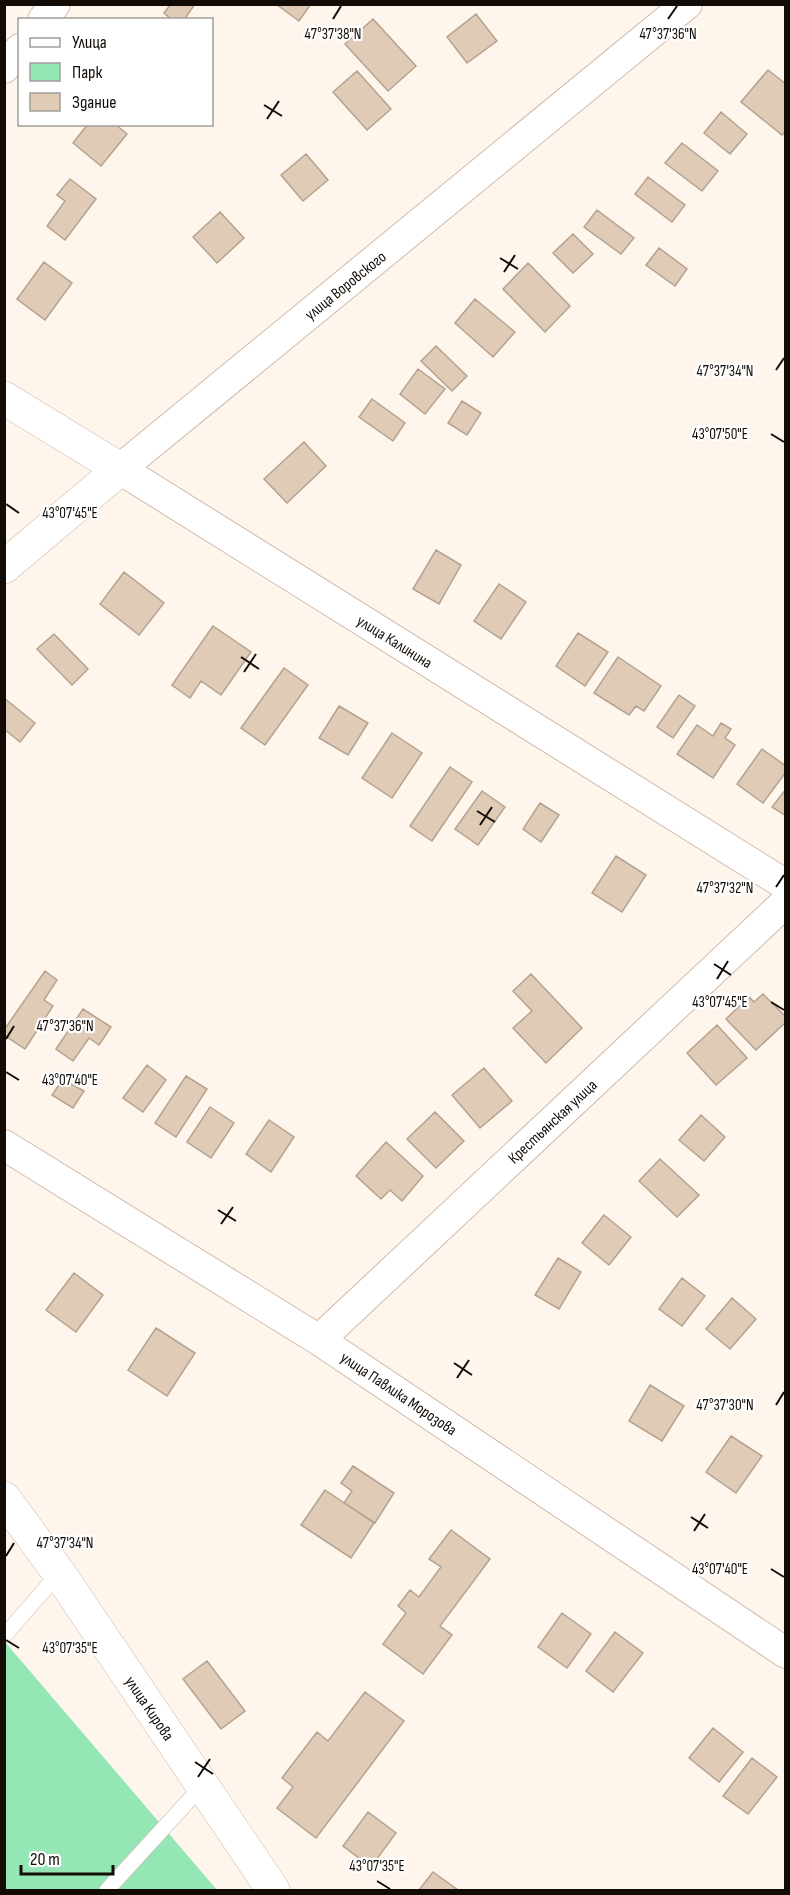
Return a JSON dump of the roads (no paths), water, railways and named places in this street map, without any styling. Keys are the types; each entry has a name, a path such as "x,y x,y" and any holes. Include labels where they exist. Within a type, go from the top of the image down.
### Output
{"street":[{"path":"44,18 55,4"},
{"name":"улица Воровского","path":"4,567 120,469 687,4"},
{"path":"4,68 18,51"},
{"name":"улица Калинина","path":"4,398 786,885"},
{"name":"Крестьянская улица","path":"319,1340 786,902"},
{"name":"улица Павлика Морозова","path":"4,1145 319,1340 786,1653"},
{"name":"улица Кирова","path":"4,1498 59,1573 273,1890"}],"lane":[{"path":"4,1636 59,1573"},
{"path":"107,1890 202,1786"}]}
